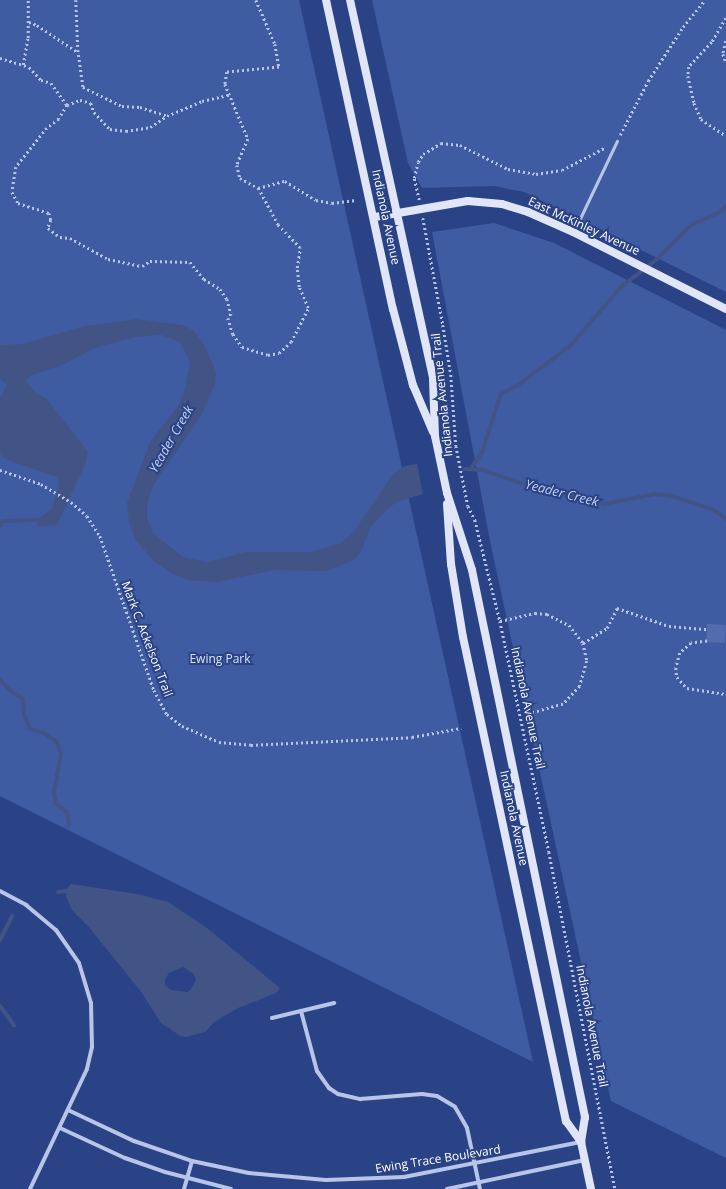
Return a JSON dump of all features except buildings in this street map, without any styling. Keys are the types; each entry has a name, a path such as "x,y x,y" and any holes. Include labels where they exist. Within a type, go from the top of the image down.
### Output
{"main road":[{"name":"Indianola Avenue","path":"326,0 375,217 393,309 413,385 435,436"},
{"name":"Indianola Avenue","path":"350,0 433,379 435,436 447,493 472,570 489,646 585,1117 581,1142 591,1189"},
{"name":"East McKinley Avenue","path":"375,217 468,201 502,204 573,232 726,309"},
{"name":"Indianola Avenue","path":"447,493 450,564 463,637 566,1121 581,1142"}],"street":[{"path":"0,891 26,905 56,930 69,946 87,983 93,1025 92,1047 86,1069 60,1128 30,1189"},
{"path":"272,1018 334,1003"},
{"path":"301,1011 316,1071 329,1088 349,1098 422,1094 446,1100 463,1117 480,1189"},
{"name":"Ewing Trace Boulevard","path":"68,1110 134,1141 192,1160 249,1173 326,1180 404,1177 474,1165 581,1142"},
{"path":"60,1128 125,1158 187,1179 231,1189"},
{"path":"184,1189 192,1160"},
{"path":"447,1189 585,1160"}],"lane":[{"path":"573,232 617,141"}],"path":[{"path":"23,65 29,22 28,0"},
{"path":"76,0 79,53 83,87 122,106 140,107 167,116"},
{"path":"229,95 202,101 167,116 150,127 120,131 110,129 94,112 91,103 80,100 67,105 59,119 47,128 16,167 12,192 18,203 48,213 51,220 48,228 60,237 70,238 108,259 142,266 150,261 190,262 204,279 220,288 227,299 231,314 228,318 233,334 242,347 268,355 278,353 291,342 308,308 299,287 297,268 300,248 278,225 258,188 240,178 237,165 248,139 225,84 227,72 279,67 275,44 256,0"},
{"path":"418,195 414,178 418,162 428,150 441,143 460,145 508,169 536,174 562,170 617,141 648,81 683,27 705,0"},
{"path":"726,18 712,42 689,67 688,76 694,103 700,119 726,136"},
{"path":"29,22 42,28 79,53"},
{"path":"726,41 723,54 726,62"},
{"path":"0,58 29,67 41,80 51,83 67,105"},
{"path":"258,188 285,181 316,200 332,203 356,200"},
{"name":"Indianola Avenue Trail","path":"425,231 444,332 456,446 468,506 475,520 500,621 549,852 615,1189"},
{"name":"Mark C. Ackelson Trail","path":"0,470 28,478 55,492 71,502 87,516 100,536 154,690 167,714 182,726 219,742 251,745 412,737 461,728"},
{"path":"583,643 607,628 617,608 668,626 707,629"},
{"path":"500,621 536,613 547,614 570,625 583,643 587,661 580,686 563,704 530,714"},
{"path":"707,641 690,643 680,653 676,668 677,677 687,688 726,694"}],"green space":[{"name":"Ewing Park","path":"0,0 299,0 533,1062 0,796"},
{"path":"372,0 726,0 726,292 524,192 494,186 422,188 408,163"},
{"path":"494,223 554,243 726,330 726,1158 611,1101 490,541 432,232"}],"water":[{"path":"136,319 182,325 193,330 204,344 216,372 215,384 201,416 153,486 147,505 147,517 153,533 183,557 207,562 247,552 311,552 339,544 352,534 393,474 405,466 417,464 423,494 397,502 386,510 370,528 361,552 355,559 338,567 324,571 275,570 217,582 187,580 173,574 155,562 136,541 129,523 127,503 150,442 178,406 185,389 190,362 180,342 161,335 136,337 97,347 58,367 32,375 26,381 36,393 46,398 88,452 84,467 57,525 38,527 36,521 52,508 59,485 57,477 7,460 0,454 0,399 7,385 0,379 0,345 23,344 85,326"},
{"path":"71,884 137,894 168,902 207,928 280,988 276,993 238,1008 214,1022 205,1032 186,1037 179,1035 161,1023 142,993 88,926 72,910 66,896 67,889","holes":["183,967 194,974 196,980 188,992 171,990 165,985 165,979 169,973"]}],"waterway":[{"path":"472,467 482,452 501,394 518,385 571,345 621,287 657,259 691,225 722,211 726,206"},
{"name":"Yeader Creek","path":"465,469 483,470 532,487 604,504 655,494 672,496 714,510 726,519"},
{"path":"0,526 3,521 40,520"},
{"path":"0,679 8,689 23,699 24,715 30,729 44,733 56,741 61,753 54,792 56,804 67,812 69,825"},
{"path":"58,892 67,891"},
{"path":"0,940 12,916"},
{"path":"0,1006 14,1025"}]}
